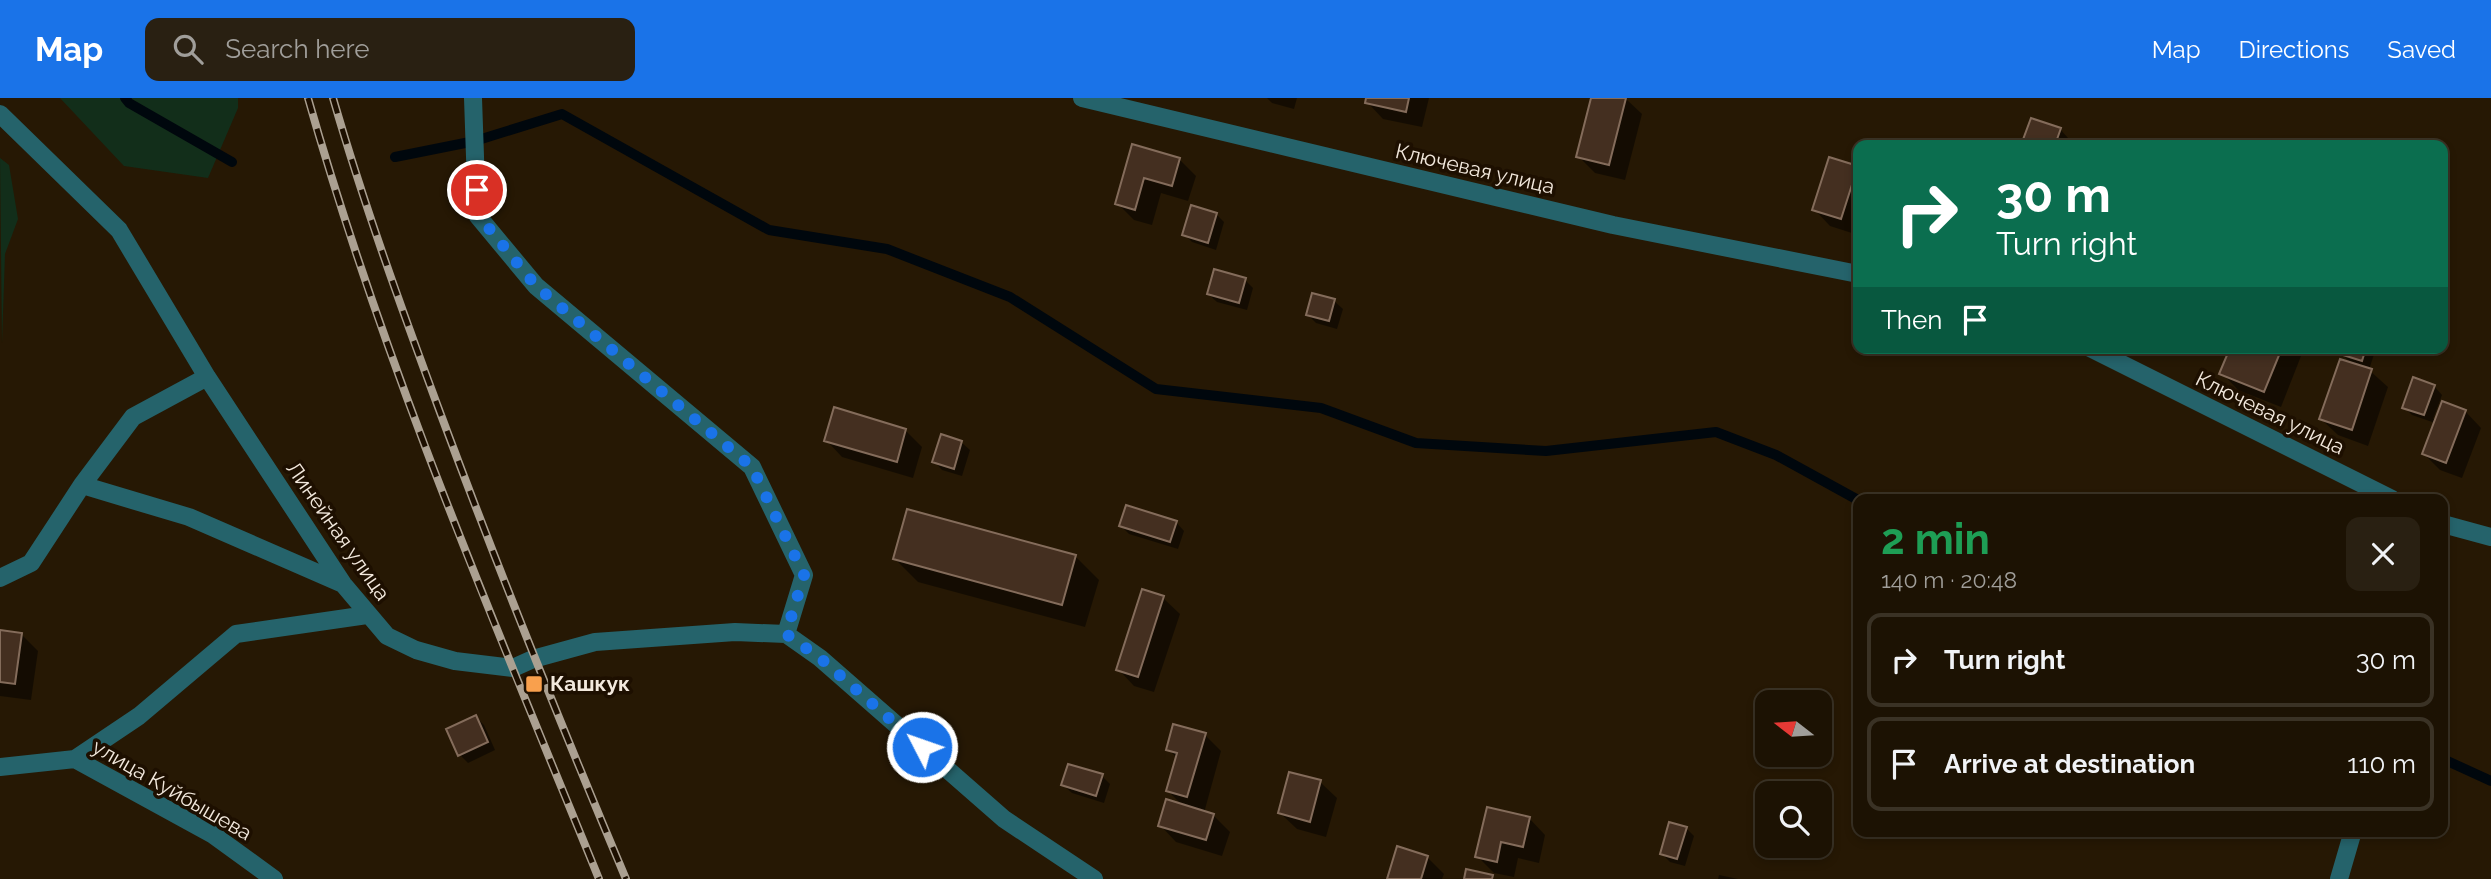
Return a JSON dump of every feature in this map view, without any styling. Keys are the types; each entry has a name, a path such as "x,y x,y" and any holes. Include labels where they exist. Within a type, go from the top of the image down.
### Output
{"street":[{"path":"473,98 478,215 536,286 752,467 804,575 786,634 820,658 1004,819 1094,879"},
{"name":"Ключевая улица","path":"1082,98 1613,225 1853,273"},
{"name":"Линейная улица","path":"0,114 119,230 207,377 343,584 387,636 416,650 455,661 513,668 533,659 595,642 735,632 786,634"},
{"name":"Ключевая улица","path":"2102,354 2382,494"},
{"path":"0,578 31,562 82,485 133,417 207,377"},
{"path":"82,485 189,517 343,584"},
{"path":"2448,530 2491,537"},
{"path":"75,759 139,716 236,634 367,615"},
{"name":"улица Куйбышева","path":"0,767 75,759 212,835 274,879"},
{"path":"2339,879 2351,837"}],"green space":[{"path":"60,98 238,98 238,108 208,178 124,166"},
{"path":"0,158 9,165 18,219 5,254 2,343"}],"building":[{"path":"1366,98 1409,98 1406,112 1365,103"},
{"path":"1591,98 1626,98 1609,165 1576,157"},
{"path":"2031,118 2061,128 2057,140 2023,140"},
{"path":"1132,144 1180,158 1172,186 1144,178 1135,210 1115,204"},
{"path":"1829,157 1853,164 1853,182 1841,219 1812,210"},
{"path":"1191,205 1217,213 1208,243 1182,235"},
{"path":"1214,269 1246,278 1239,303 1207,294"},
{"path":"1312,293 1335,299 1329,321 1306,315"},
{"path":"2227,354 2280,354 2264,392 2219,374"},
{"path":"2340,354 2364,354 2362,361"},
{"path":"2340,359 2372,369 2352,430 2319,419"},
{"path":"2413,377 2435,385 2424,415 2402,408"},
{"path":"2442,401 2466,410 2446,463 2422,454"},
{"path":"834,407 906,429 897,462 824,441"},
{"path":"941,434 962,441 954,469 932,462"},
{"path":"1126,505 1177,521 1170,542 1119,526"},
{"path":"907,509 1076,555 1062,605 893,559"},
{"path":"1142,589 1164,596 1138,677 1116,670"},
{"path":"0,630 22,633 15,684 0,682"},
{"path":"476,715 488,742 458,756 446,729"},
{"path":"1173,724 1206,733 1187,797 1166,791 1177,753 1166,750"},
{"path":"1068,764 1103,774 1096,796 1061,785"},
{"path":"1289,772 1321,780 1310,822 1278,813"},
{"path":"1166,799 1214,814 1206,840 1158,826"},
{"path":"1487,807 1530,817 1523,847 1501,842 1497,862 1475,857"},
{"path":"1669,822 1687,827 1677,859 1660,854"},
{"path":"1397,846 1428,856 1421,879 1387,879"},
{"path":"1466,869 1493,875 1492,879 1464,879"}],"waterway":[{"path":"125,98 129,103 232,162"},
{"path":"395,157 475,141 562,114 769,230 887,249 1010,297 1156,389 1321,408 1416,443 1546,451 1716,432 1776,455 1853,497"},
{"path":"2448,761 2491,781"}],"railway":[{"path":"308,98 338,198 406,395 481,589 599,879"},
{"path":"333,98 357,178 441,415 531,648 626,879"}],"place":[{"name":"Кашкук","path":"534,684"}],"route":[{"path":"477,190 478,215 536,286 752,467 804,575 786,634 820,658 922,747"}]}
